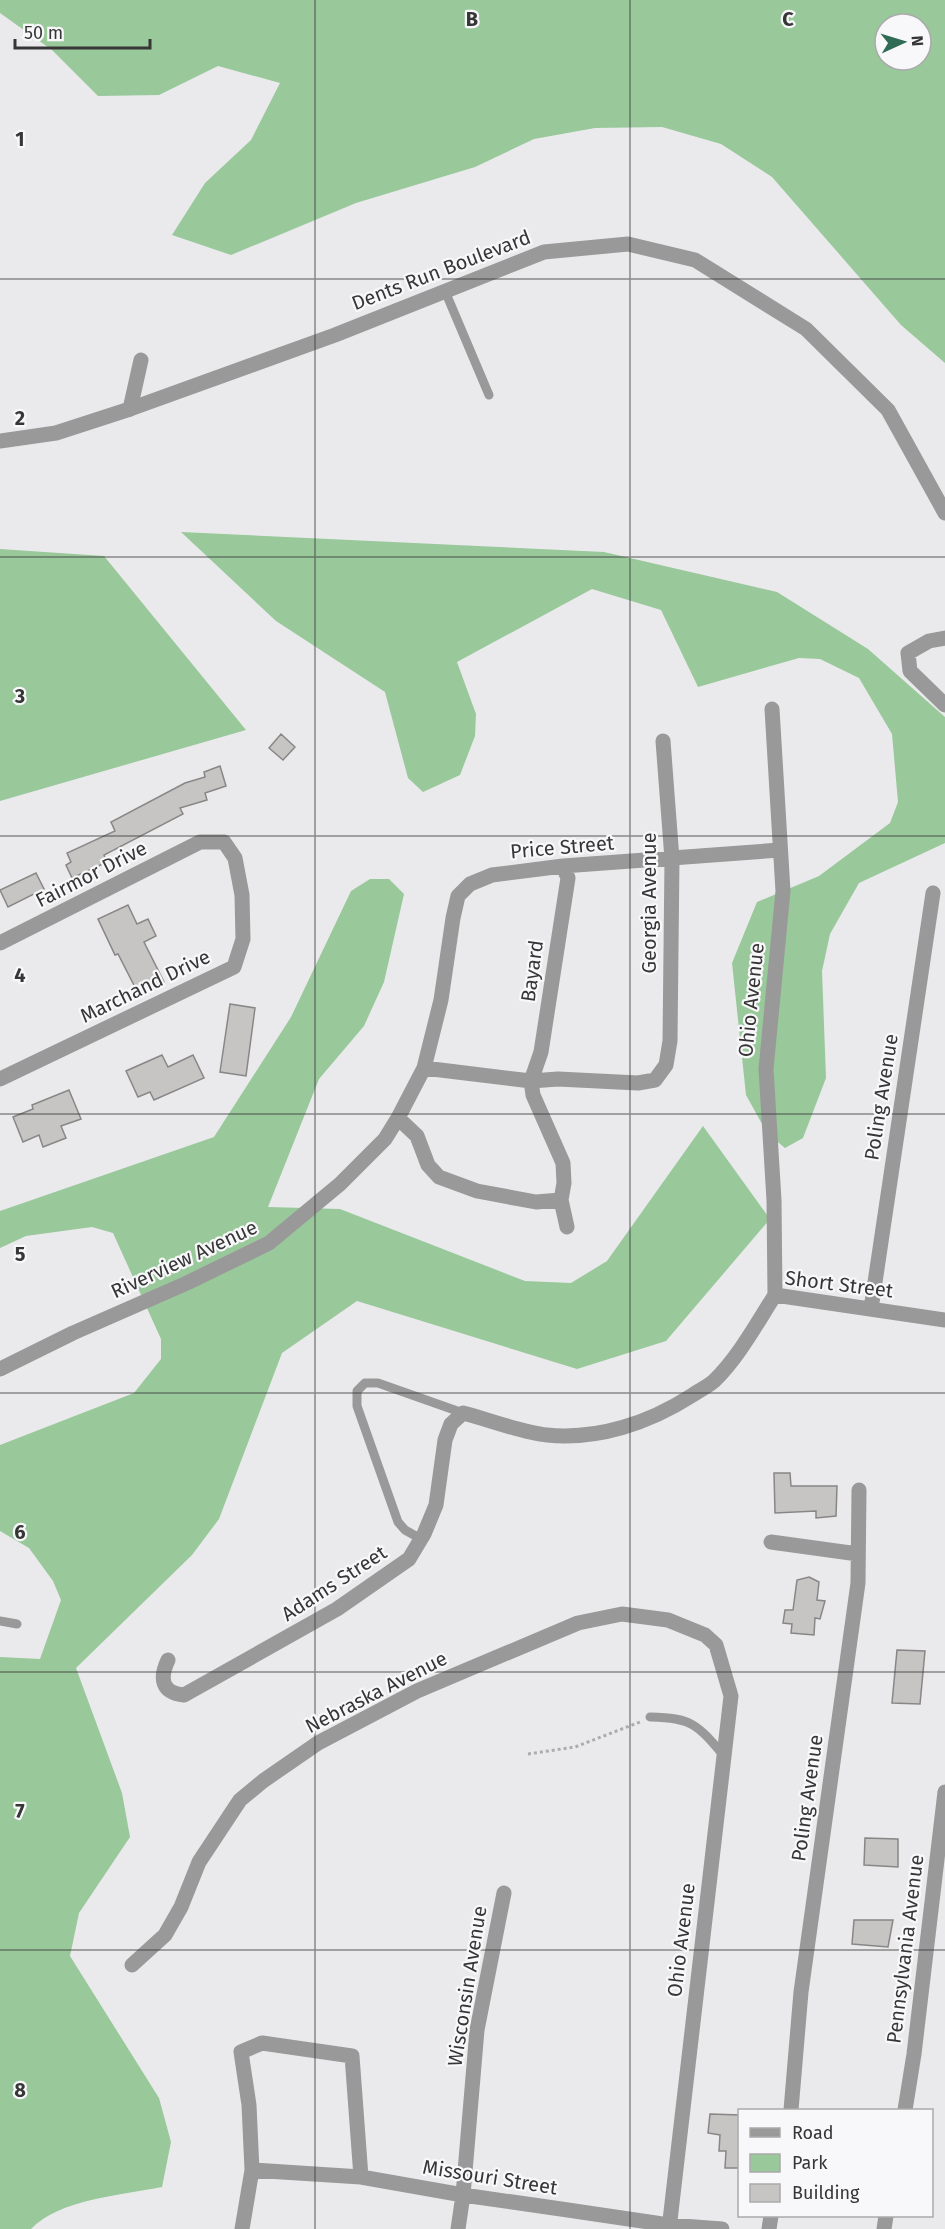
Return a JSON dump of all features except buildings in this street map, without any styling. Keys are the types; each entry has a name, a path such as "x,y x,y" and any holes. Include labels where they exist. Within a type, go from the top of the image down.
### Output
{"street":[{"name":"Dents Run Boulevard","path":"0,441 56,433 130,409 335,335 544,252 628,244 695,260 806,328 888,410 945,513"},
{"path":"130,409 141,360"},
{"path":"945,638 929,641 908,653 910,671 945,705"},
{"name":"Ohio Avenue","path":"772,709 783,891 766,1069 774,1200 775,1295"},
{"name":"Georgia Avenue","path":"531,1081 558,1079 638,1083 655,1080 666,1065 670,1041 672,859 663,741"},
{"name":"Fairmor Drive","path":"0,943 200,842"},
{"name":"Marchand Drive","path":"0,1079 234,967 243,939 242,895 235,858 224,842 200,842"},
{"name":"Price Street","path":"492,875 563,866 780,850"},
{"name":"Bayard","path":"531,1081 541,1052 554,974 568,878 563,866"},
{"name":"Riverview Avenue","path":"0,1369 269,1243 340,1184 385,1139 424,1068 441,1000 458,896 470,884 492,875"},
{"name":"Poling Avenue","path":"871,1309 933,892"},
{"path":"424,1068 531,1081 533,1095 563,1163 564,1183 561,1200 567,1227"},
{"path":"398,1118 417,1136 428,1165 439,1177 477,1191 536,1202 561,1200"},
{"name":"Short Street","path":"463,1413 546,1435 588,1434 640,1423 677,1405 714,1381 745,1343 775,1295 945,1320"},
{"name":"Adams Street","path":"168,1660 163,1677 166,1688 174,1694 184,1695 337,1609 409,1559 431,1520 436,1504 445,1440 451,1424 463,1413"},
{"name":"Poling Avenue","path":"791,2109 801,1992 858,1582 859,1490"},
{"path":"771,1542 858,1554"},
{"name":"Nebraska Avenue","path":"132,1965 165,1935 181,1907 200,1862 240,1800 262,1780 318,1743 417,1691 578,1623 622,1614 668,1620 705,1635 716,1645 721,1657"},
{"name":"Ohio Avenue","path":"669,2227 731,1696 721,1657"},
{"name":"Pennsylvania Avenue","path":"905,2109 945,1792"},
{"name":"Wisconsin Avenue","path":"458,2229 477,2030 504,1893"},
{"path":"242,2229 252,2170 249,2105 241,2052 262,2043 352,2056 361,2177"},
{"name":"Missouri Street","path":"252,2170 361,2177 669,2227 722,2229"}],"lane":[{"path":"445,291 489,395"},
{"path":"421,1539 405,1530 398,1522 357,1406 357,1391 364,1383 378,1383 463,1413"},
{"path":"0,1621 17,1624"},
{"path":"650,1717 678,1718 702,1730 724,1756"}],"path":[{"path":"528,1754 575,1747 650,1717"}],"green space":[{"path":"0,0 945,0 945,363 901,325 772,177 721,144 662,127 595,128 534,139 475,167 356,203 231,255 172,235 205,183 251,140 280,83 218,66 159,95 98,96 52,50 0,13"},
{"path":"181,532 604,552 777,592 868,649 945,717 945,843 859,883 830,934 822,971 826,1078 803,1138 785,1148 767,1133 746,1095 732,963 757,902 819,876 890,823 898,802 892,734 859,678 820,659 799,658 698,687 661,610 592,589 457,662 476,714 475,736 460,775 423,792 408,778 385,692 276,621"},
{"path":"0,549 104,556 246,730 0,801"},
{"path":"370,879 389,879 404,894 384,982 364,1026 319,1079 268,1207 340,1209 525,1281 571,1283 607,1261 703,1126 770,1219 666,1341 577,1369 357,1301 282,1353 219,1519 192,1555 76,1668 122,1793 130,1837 79,1913 70,1956 159,2098 171,2142 162,2187 74,2205 43,2219 31,2229 0,2229 0,1657 40,1659 61,1600 53,1581 29,1548 0,1531 0,1445 134,1393 161,1359 161,1339 113,1233 92,1227 26,1236 0,1248 0,1211 214,1137 291,1017 351,891"}]}
